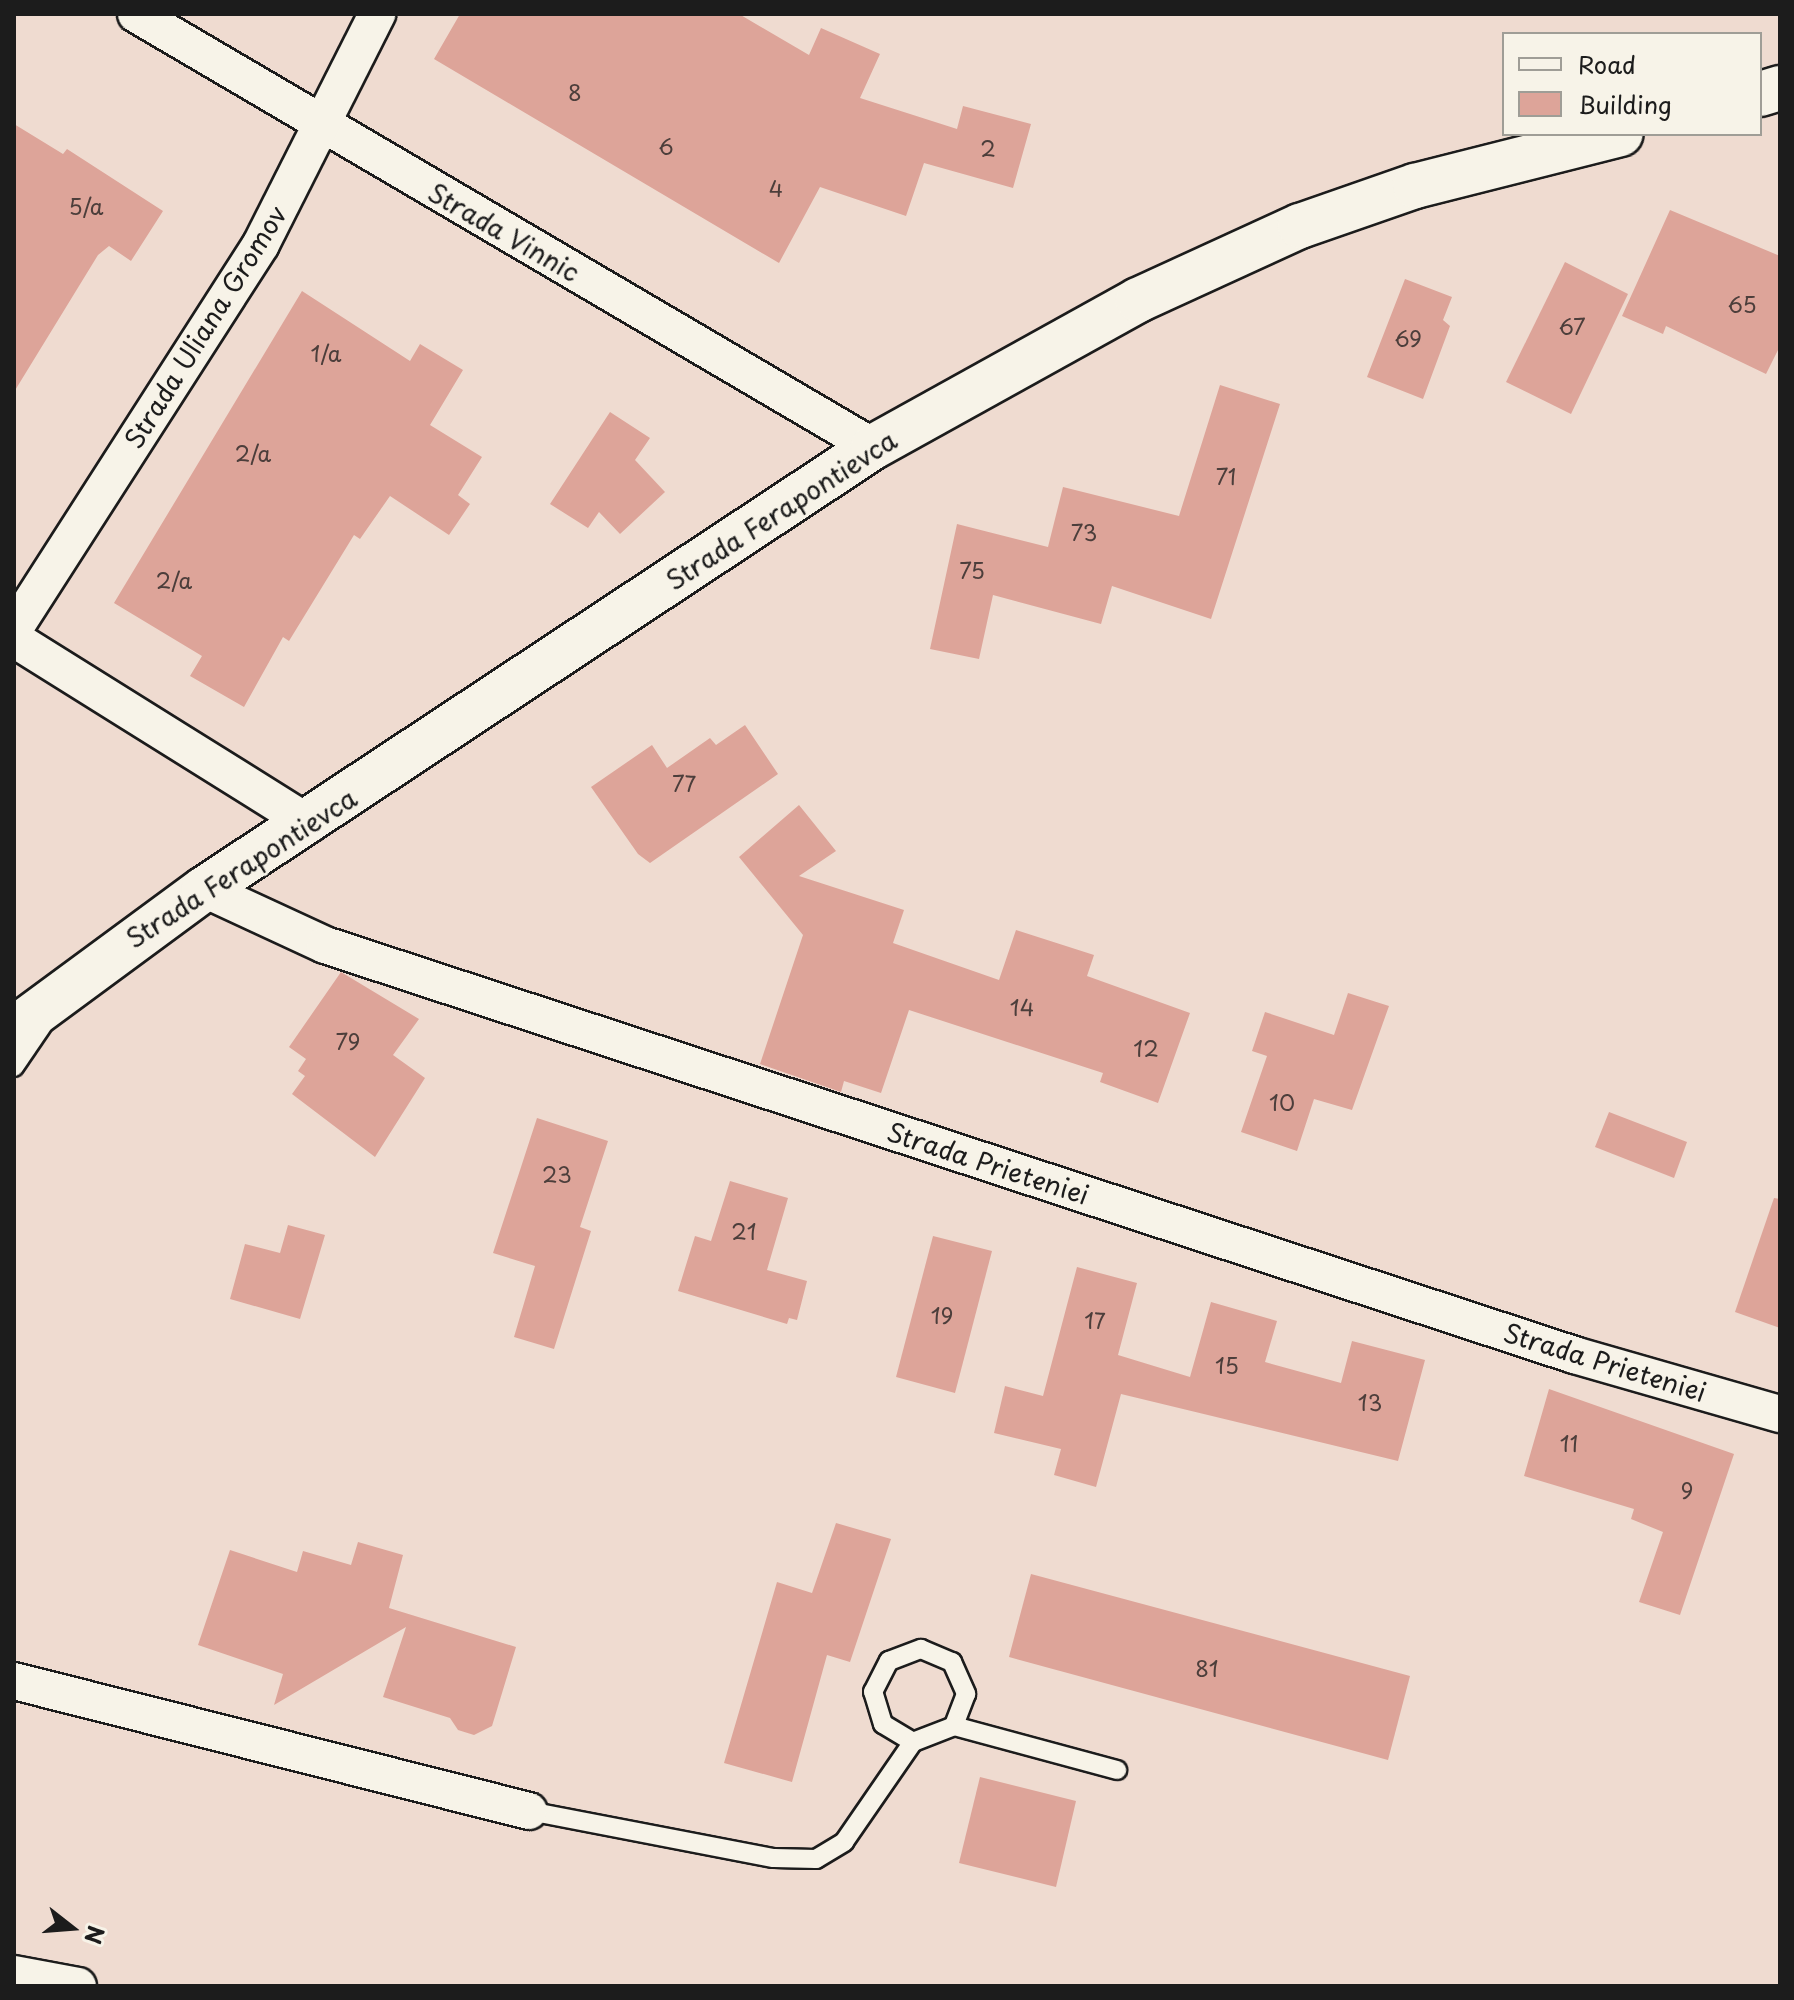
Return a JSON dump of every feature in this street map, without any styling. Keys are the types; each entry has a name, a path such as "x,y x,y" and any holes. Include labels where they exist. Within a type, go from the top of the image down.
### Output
{"main road":[{"name":"Strada Ferapontievca","path":"14,1029 73,981 204,889 310,824 873,447 1138,300 1300,226 1415,186 1613,136"}],"street":[{"name":"Strada Vinnic","path":"136,14 873,447"},
{"name":"Strada Uliana Gromov","path":"14,629 261,244 324,127 377,14"},
{"path":"14,639 310,824"},
{"name":"Strada Prieteniei","path":"204,889 325,945 1574,1355 1780,1414"},
{"path":"14,1681 529,1811"},
{"path":"14,1974 78,1986"}],"lane":[{"path":"14,1067 73,981"},
{"path":"913,1742 883,1724 873,1692 889,1661 921,1649 952,1662 966,1694 954,1726"},
{"path":"529,1811 774,1858 816,1859 844,1842 913,1742 954,1726 1117,1770"}],"building":[{"path":"460,14 739,14 809,55 821,28 880,54 860,98 957,129 963,106 1031,124 1013,188 924,163 906,216 820,187 779,263 434,59"},
{"path":"14,124 63,154 67,149 163,211 131,261 109,246 98,255 14,392"},
{"path":"1670,210 1780,256 1780,346 1766,374 1666,326 1663,334 1622,316"},
{"path":"1565,262 1628,294 1571,414 1506,382"},
{"path":"1405,279 1452,297 1443,320 1450,326 1423,399 1367,377"},
{"path":"302,291 410,361 420,344 463,370 430,425 482,457 458,495 470,504 449,535 390,496 360,539 354,535 289,641 283,637 244,707 190,676 202,656 114,603"},
{"path":"1220,385 1280,404 1211,619 1112,586 1101,624 993,595 979,659 930,649 957,524 1048,547 1063,487 1179,516"},
{"path":"610,412 650,438 635,460 665,492 620,534 599,512 588,528 550,504"},
{"path":"745,725 778,774 650,863 638,854 591,787 652,745 667,768 710,738 716,745"},
{"path":"799,805 836,851 799,876 904,910 893,943 999,980 1016,930 1094,955 1087,976 1190,1013 1158,1103 1100,1082 1103,1073 909,1010 881,1093 844,1081 841,1092 760,1064 803,935 739,857"},
{"path":"341,972 419,1019 393,1055 425,1078 375,1157 292,1094 305,1076 298,1071 306,1059 289,1047"},
{"path":"1348,993 1389,1006 1352,1110 1314,1099 1297,1151 1241,1132 1267,1056 1252,1051 1265,1012 1334,1035"},
{"path":"1609,1112 1687,1142 1674,1178 1595,1147"},
{"path":"537,1118 608,1141 580,1227 591,1231 554,1349 514,1337 535,1266 493,1253"},
{"path":"730,1181 788,1198 767,1270 807,1281 797,1320 789,1318 787,1324 678,1291 695,1236 711,1241"},
{"path":"1774,1198 1780,1199 1780,1328 1735,1312"},
{"path":"288,1225 325,1235 300,1319 230,1299 245,1244 280,1253"},
{"path":"933,1236 992,1251 955,1393 896,1377"},
{"path":"1077,1267 1137,1283 1118,1355 1190,1377 1211,1302 1277,1321 1265,1362 1341,1383 1352,1341 1425,1360 1398,1461 1121,1394 1096,1487 1054,1475 1061,1449 994,1433 1005,1386 1043,1396"},
{"path":"1549,1389 1734,1454 1680,1615 1639,1602 1663,1532 1631,1519 1634,1509 1524,1476"},
{"path":"836,1523 891,1539 850,1662 827,1655 792,1782 724,1763 777,1582 812,1593"},
{"path":"358,1542 403,1555 389,1608 516,1647 492,1726 474,1735 458,1730 450,1718 383,1697 406,1627 274,1705 283,1674 198,1645 230,1550 297,1572 303,1551 351,1565"},
{"path":"1031,1574 1410,1676 1388,1760 1009,1657"},
{"path":"980,1777 1076,1801 1056,1887 959,1863"}]}
